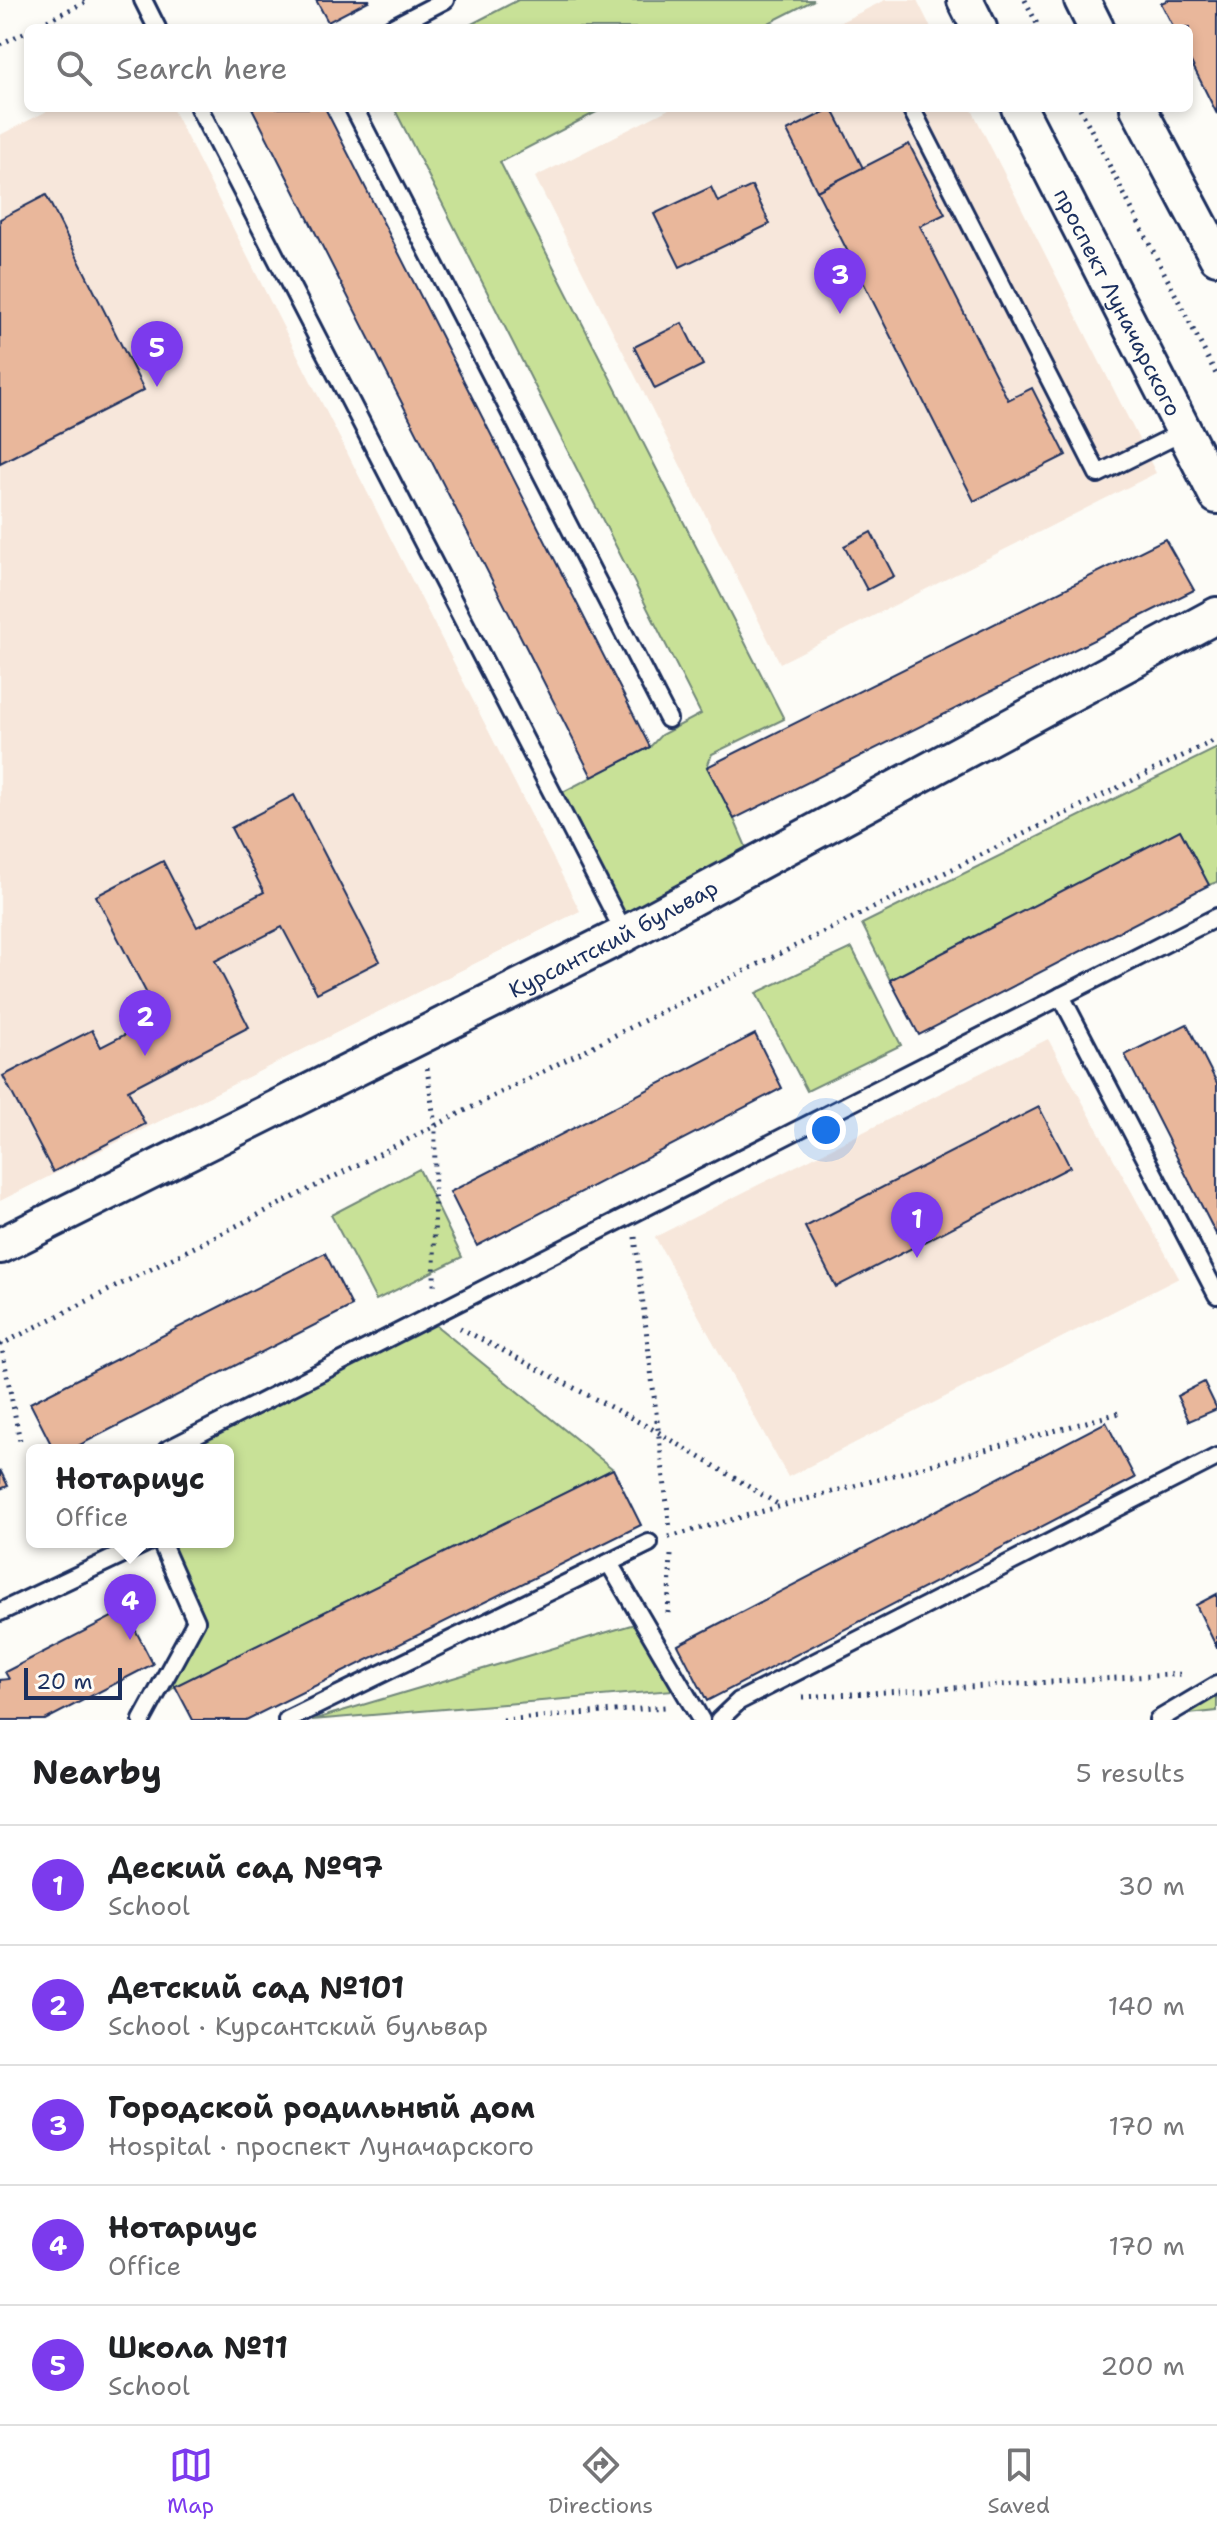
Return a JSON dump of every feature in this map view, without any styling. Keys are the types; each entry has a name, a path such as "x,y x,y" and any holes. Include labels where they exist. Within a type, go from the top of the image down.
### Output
{"street":[{"name":"проспект Луначарского","path":"1021,112 1217,496"},
{"path":"1140,112 1217,257"},
{"name":"Курсантский бульвар","path":"0,1246 625,934 1217,615"}],"lane":[{"path":"143,0 155,24"},
{"path":"399,24 445,0"},
{"path":"201,112 625,934"},
{"path":"356,112 668,719"},
{"path":"913,112 1098,474 1183,432"},
{"path":"179,1444 1217,917"},
{"path":"1061,996 1217,1295"},
{"path":"719,1720 739,1701 1217,1457"},
{"path":"287,1720 649,1543"},
{"path":"0,1612 135,1548"},
{"path":"142,1720 196,1621 164,1548"},
{"path":"609,1563 701,1720"},
{"path":"1158,1720 1217,1685"}],"path":[{"path":"40,24 89,0"},
{"path":"1025,0 1037,24"},
{"path":"0,44 24,32"},
{"path":"1082,112 1217,376"},
{"path":"20,1441 1,1344 1217,739"},
{"path":"422,1035 435,1126 434,1314 658,1432 781,1506"},
{"path":"632,1214 671,1537 667,1662"},
{"path":"649,1543 1119,1413"},
{"path":"802,1697 1185,1674"},
{"path":"503,1720 692,1705"}],"shaded area":[{"path":"885,0 917,0 929,24 837,24"},
{"path":"45,112 174,112 580,911 0,1201 0,135"},
{"path":"663,112 973,112 1156,473 780,663 535,177"},
{"path":"1048,1039 1179,1278 788,1477 655,1237"}],"green space":[{"path":"518,0 814,0 767,24 472,24"},
{"path":"396,112 596,112 500,162 784,719 712,754 707,767 753,863 628,926 559,794 650,747 661,735 701,714"},
{"path":"1217,748 1217,882 1209,885 1180,830 890,980 862,924"},
{"path":"852,948 901,1045 807,1091 756,993"},
{"path":"419,1169 462,1257 376,1300 331,1215"},
{"path":"433,1323 613,1469 176,1686 160,1698 203,1622 170,1548 234,1548 234,1444 192,1444"},
{"path":"648,1620 686,1689 312,1720"},
{"path":"1217,1692 1217,1711 1179,1715"}],"building":[{"path":"316,0 370,0 328,22"},
{"path":"1168,0 1217,0 1217,114 1193,66 1193,24 1172,24 1161,3"},
{"path":"254,112 327,112 650,747 592,777"},
{"path":"824,112 834,112 863,168 817,191 787,131"},
{"path":"909,144 945,214 920,226 1008,400 1032,388 1066,455 974,501 817,191"},
{"path":"752,186 770,224 680,267 654,214 711,187 718,202"},
{"path":"46,195 144,390 0,463 0,219"},
{"path":"682,323 703,365 655,389 634,347"},
{"path":"871,532 894,576 867,590 844,546"},
{"path":"1165,539 1194,590 734,819 707,767"},
{"path":"294,795 380,961 317,993 282,927 215,961 249,1027 128,1090 145,1124 53,1172 3,1076 92,1030 101,1047 159,1017 96,896 163,861 197,927 264,892 231,828"},
{"path":"1180,830 1209,885 919,1035 890,980"},
{"path":"1187,1024 1217,1083 1217,1236 1125,1055"},
{"path":"755,1034 782,1088 477,1246 450,1192"},
{"path":"1039,1107 1070,1167 836,1287 805,1227"},
{"path":"325,1253 352,1306 82,1444 51,1444 30,1403"},
{"path":"1204,1382 1217,1409 1189,1421 1177,1396"},
{"path":"1106,1422 1135,1478 707,1701 678,1645"},
{"path":"613,1469 641,1525 246,1720 193,1720 175,1686"},
{"path":"0,1470 8,1486 0,1489"},
{"path":"1217,1594 1217,1648 1196,1605"},
{"path":"125,1610 153,1664 45,1720 0,1720 0,1680 9,1679 5,1672"}],"place":[{"name":"Городской родильный дом","path":"840,314"},
{"name":"Школа №11","path":"157,387"},
{"name":"Детский сад №101","path":"145,1056"},
{"name":"Деский сад №97","path":"917,1258"},
{"name":"Нотариус","path":"130,1640"}]}
